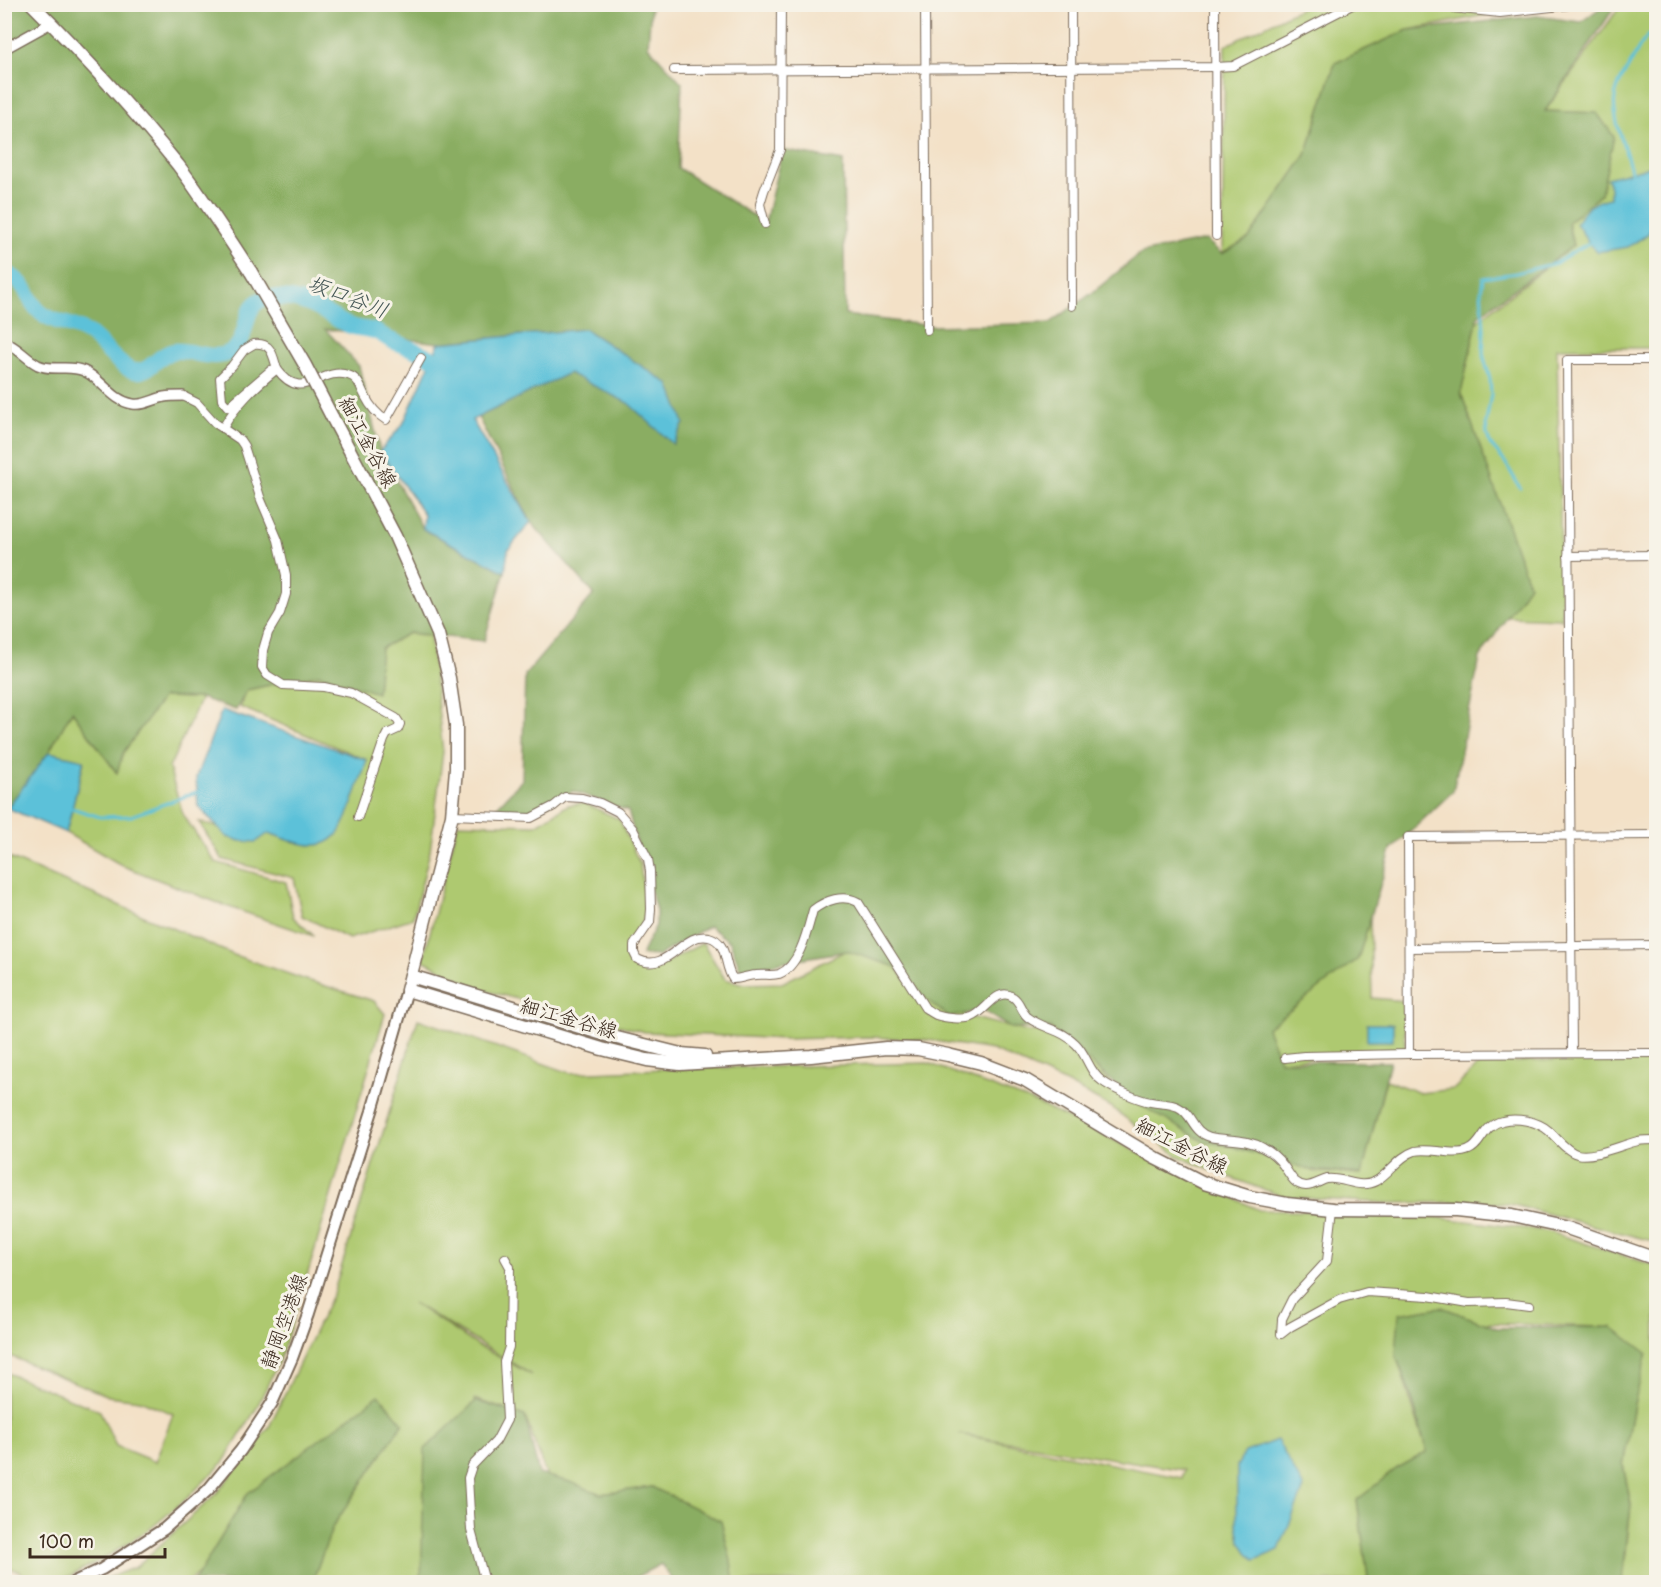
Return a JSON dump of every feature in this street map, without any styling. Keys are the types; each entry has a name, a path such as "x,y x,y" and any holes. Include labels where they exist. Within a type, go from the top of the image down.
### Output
{"main road":[{"name":"細江金谷線","path":"32,4 81,53 143,122 193,186 251,272 305,364 395,536 438,634 449,678 456,725 456,769 452,815 407,990 602,1049 647,1060 680,1064 811,1056 886,1048 918,1049 981,1063 1025,1080 1155,1158 1204,1183 1250,1197 1333,1209 1456,1210 1512,1216 1567,1228 1656,1259"},
{"name":"細江金谷線","path":"411,976 645,1046 681,1054 737,1059"},
{"name":"静岡空港線","path":"74,1582 102,1569 164,1529 208,1490 241,1450 272,1403 308,1314 372,1111 407,990"}],"street":[{"path":"765,224 760,204 780,150 781,4"},
{"path":"926,4 927,330"},
{"path":"1071,4 1072,306"},
{"path":"1215,4 1216,237"},
{"path":"674,70 1216,68 1233,66 1354,4"},
{"path":"1414,4 1500,13 1578,4"},
{"path":"4,49 51,23"},
{"path":"4,342 15,346 38,365 50,369 82,370 106,390 130,404 138,405 183,396 197,403 215,423 240,440 278,540 286,575 286,594 280,613 268,633 262,650 262,668 267,675 283,685 324,687 351,693 396,718 400,724 398,729 387,734 384,740 358,817"},
{"path":"277,369 271,370 228,407 222,400 220,378 244,350 254,344 261,344 267,345 277,369 282,376 292,382 302,385 311,384 334,373 350,375 360,382 364,396 378,415 386,420 421,358"},
{"path":"1572,1052 1567,360 1656,360"},
{"path":"223,428 232,412 277,369"},
{"path":"1568,556 1656,555"},
{"path":"452,815 531,818 554,806 565,797 582,798 600,803 618,812 633,829 648,859 650,922 634,945 637,959 643,962 653,963 665,960 692,940 703,937 712,938 718,942 724,951 728,972 733,979 753,975 777,975 790,967 807,936 813,910 832,899 851,898 858,902 925,1008 937,1015 954,1018 972,1017 996,997 1004,994 1011,995 1017,1000 1028,1018 1065,1034 1077,1045 1101,1081 1140,1100 1177,1106 1185,1112 1197,1131 1203,1134 1261,1146 1283,1164 1296,1183 1306,1186 1326,1179 1366,1185 1376,1181 1407,1155 1417,1151 1461,1152 1469,1150 1478,1144 1486,1129 1503,1120 1531,1121 1547,1128 1564,1146 1576,1154 1594,1153 1641,1140 1656,1140"},
{"path":"1409,1054 1408,837 1656,835"},
{"path":"1409,948 1656,945"},
{"path":"1285,1058 1409,1054 1656,1053"},
{"path":"1333,1209 1327,1261 1292,1299 1282,1318 1281,1334 1339,1300 1367,1292 1428,1296 1468,1303 1506,1302 1529,1305"},
{"path":"485,1582 471,1530 468,1478 472,1466 496,1441 507,1420 504,1362 509,1347 510,1267 505,1258"}],"green space":[{"path":"4,5 651,5 648,46 682,83 678,168 765,223 782,150 843,161 845,315 933,326 1050,323 1092,293 1141,253 1206,240 1222,254 1249,238 1306,155 1335,63 1408,30 1537,16 1581,22 1604,5 1616,5 1545,111 1597,113 1614,137 1601,194 1568,222 1573,246 1478,316 1461,393 1529,585 1480,657 1453,791 1391,850 1358,959 1267,1028 1280,1061 1390,1062 1362,1174 1310,1170 1233,1147 1203,1141 1135,1102 1051,1028 1010,1028 982,1010 949,1017 927,1000 899,968 847,951 781,962 742,973 730,942 709,926 658,956 641,955 656,925 656,910 628,811 573,791 538,810 492,812 522,780 525,675 594,594 531,522 478,417 569,373 624,398 673,444 684,423 585,329 439,343 325,329 359,366 380,451 423,529 505,572 484,641 409,633 381,648 377,693 319,674 247,690 236,710 201,698 163,697 123,753 117,773 72,711 47,755 7,808 4,804"},
{"path":"1307,5 1539,5 1408,30 1335,63 1306,155 1249,238 1222,254 1225,46"},
{"path":"1621,5 1656,5 1656,348 1557,348 1562,619 1507,617 1528,585 1461,393 1477,321 1573,246 1568,222 1601,194 1597,113 1545,111"},
{"path":"409,633 430,636 443,752 430,851 413,918 349,939 302,916 294,878 222,859 199,822 218,827 269,833 296,842 367,760 240,707 247,690 319,674 373,691 381,648"},
{"path":"162,697 201,698 169,768 183,815 215,862 286,882 293,917 314,936 226,906 123,866 66,833 84,761 49,752 72,711 116,772 123,753"},
{"path":"584,803 619,819 640,864 646,908 642,927 625,953 636,969 667,962 703,943 725,979 744,984 782,983 847,950 893,964 913,989 949,1017 959,1014 1028,1032 1054,1029 1112,1086 1131,1100 1168,1112 1247,1149 1287,1160 1315,1172 1362,1174 1386,1080 1420,1093 1454,1089 1480,1064 1590,1058 1656,1060 1656,1242 1510,1204 1386,1203 1285,1197 1212,1171 1178,1156 1109,1106 1068,1084 992,1050 929,1040 869,1037 784,1039 645,1032 479,989 423,960 458,823 536,825 568,805"},
{"path":"5,856 234,955 374,1001 385,1014 298,1306 279,1361 255,1411 223,1463 187,1498 150,1529 108,1556 68,1577 52,1582 24,1582 21,1572 5,1566 5,1372 100,1411 116,1446 155,1462 173,1414 140,1400 108,1396 5,1354"},
{"path":"1370,917 1372,998 1405,1001 1405,1049 1280,1061 1266,1028 1354,961"},
{"path":"418,1019 570,1073 928,1063 1036,1103 1259,1210 1409,1214 1547,1231 1656,1266 1656,1582 1623,1582 1631,1505 1623,1465 1646,1353 1600,1327 1483,1323 1441,1307 1396,1355 1427,1452 1357,1500 1368,1577 1365,1582 732,1582 653,1487 601,1494 547,1477 525,1416 474,1399 476,1401 426,1449 422,1582 312,1582 333,1526 403,1423 248,1493 201,1571 188,1582 97,1582 136,1567 216,1494 269,1427 334,1291","holes":["413,1303 532,1375 477,1345","959,1434 1184,1470 1182,1478"]},
{"path":"1441,1307 1497,1328 1612,1327 1647,1353 1634,1404 1623,1465 1631,1505 1622,1582 1365,1582 1368,1577 1357,1500 1396,1469 1427,1452 1413,1402 1396,1355 1399,1314"},
{"path":"379,1395 403,1423 333,1526 312,1582 192,1582 248,1493"},
{"path":"476,1401 525,1416 539,1474 567,1481 601,1494 652,1487 721,1521 734,1582 674,1582 661,1564 629,1582 421,1582 425,1449"}],"water":[{"path":"1656,165 1656,218 1648,234 1628,247 1597,252 1576,223 1590,206 1610,198 1607,178"},
{"path":"585,329 669,384 684,423 673,444 628,403 569,373 472,420 531,522 508,550 505,572 423,529 424,514 380,451 403,424 439,343"},
{"path":"222,710 367,760 349,812 337,835 323,844 314,845 297,843 269,833 256,842 240,841 227,837 198,806 196,777"},
{"path":"49,752 84,760 66,833 7,808"},
{"path":"1367,1024 1393,1024 1393,1041 1367,1041"},
{"path":"1277,1440 1304,1488 1279,1550 1255,1560 1240,1541 1237,1524 1237,1466 1245,1452"}],"waterway":[{"path":"1632,175 1615,115 1615,97 1620,82 1640,46 1656,31"},
{"path":"1520,488 1505,462 1490,444 1487,434 1486,423 1491,394 1490,379 1483,354 1481,291 1483,278 1556,263 1591,242"},
{"name":"坂口谷川","path":"4,272 21,284 40,312 51,319 89,334 122,365 134,371 150,367 164,355 174,351 210,356 232,351 241,340 250,311 261,300 270,297 304,303 351,326 376,332 452,369"},
{"path":"72,808 100,817 131,816 197,792"}]}
